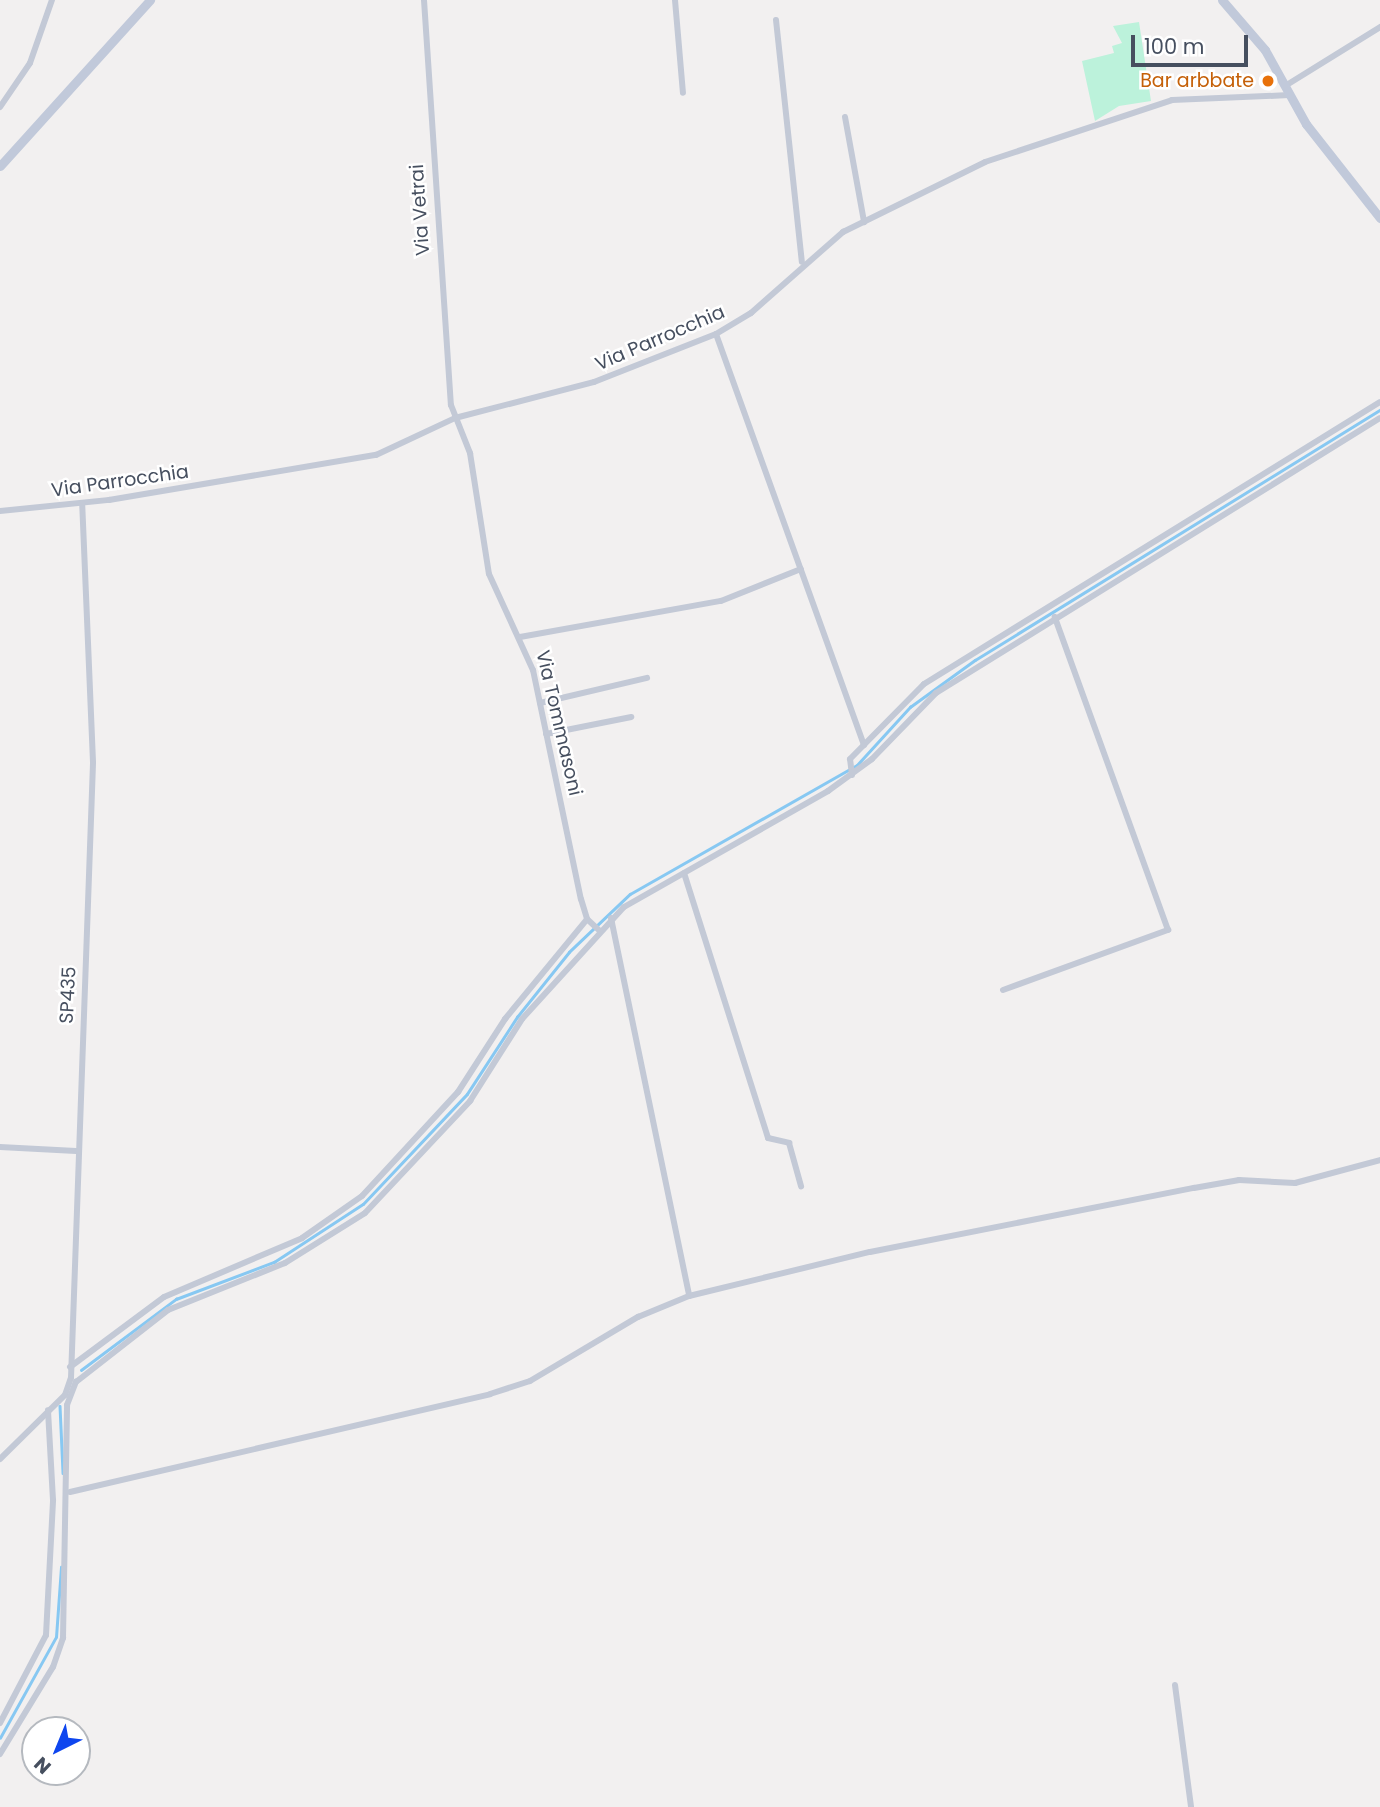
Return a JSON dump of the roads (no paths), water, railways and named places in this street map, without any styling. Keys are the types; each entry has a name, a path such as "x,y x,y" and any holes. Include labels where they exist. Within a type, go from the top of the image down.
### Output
{"street":[{"path":"0,107 13,92 52,0"},
{"path":"0,166 150,0"},
{"name":"Via Vetrai","path":"424,0 455,418"},
{"path":"675,0 683,93"},
{"path":"1222,0 1265,50 1287,91 1380,218"},
{"path":"776,20 802,262"},
{"path":"1287,91 1380,27"},
{"name":"Via Parrocchia","path":"0,511 82,503 359,460 455,418 594,382 716,334 751,313 802,262 864,222 985,162 1154,105 1193,97 1287,91"},
{"path":"0,92 13,92"},
{"path":"845,117 864,222"},
{"path":"716,334 864,745"},
{"path":"851,771 864,745 924,684 1380,402"},
{"name":"Via Tommasoni","path":"455,418 470,453 489,574 520,637 540,703 588,920"},
{"path":"0,1460 69,1389 161,1314 316,1247 379,1198 470,1101 522,1019 597,929 611,918 851,771 936,693 1380,418"},
{"name":"SP435","path":"0,1754 60,1650 70,1492 69,1389 76,1151 93,762 82,503"},
{"path":"520,637 721,601 801,569"},
{"path":"1003,990 1168,930 1055,617"},
{"path":"540,703 647,678"},
{"path":"546,734 631,716"},
{"path":"684,873 768,1138 789,1143 801,1186"},
{"path":"611,918 689,1296"},
{"path":"70,1367 164,1297 302,1238 370,1190 458,1092 505,1019 588,920 597,929"},
{"path":"0,1147 76,1151"},
{"path":"70,1492 503,1389 689,1296 870,1252 1206,1185 1295,1183 1380,1160"},
{"path":"370,1190 379,1198"},
{"path":"0,1723 46,1635 53,1500 48,1410"},
{"path":"1175,1685 1191,1807"}],"waterway":[{"path":"81,1370 176,1299 274,1262 363,1204 467,1094 517,1017 569,952 630,894 857,765 910,707 975,660 1380,410"},
{"path":"60,1406 63,1473"},
{"path":"0,1738 56,1637 61,1567"}],"place":[{"name":"Bar arbbate","path":"1268,81"}]}
